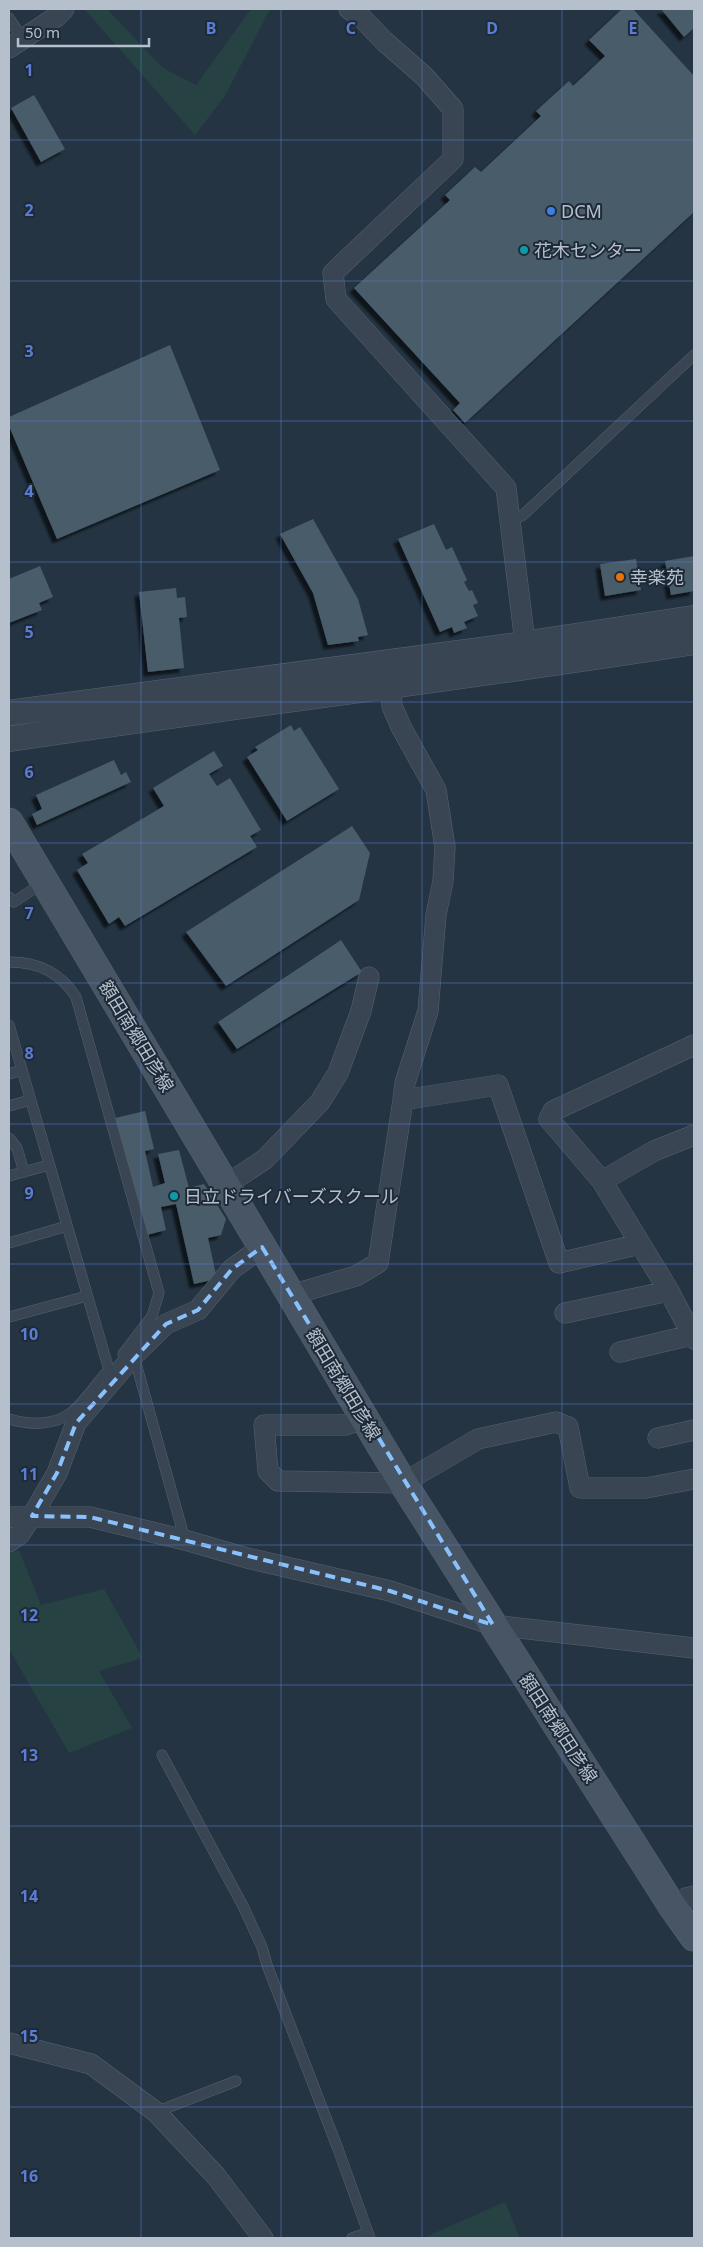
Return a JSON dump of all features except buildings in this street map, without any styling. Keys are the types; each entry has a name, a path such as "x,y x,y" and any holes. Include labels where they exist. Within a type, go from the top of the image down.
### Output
{"main road":[{"name":"額田南郷田彦線","path":"9,822 402,1484 493,1625 683,1901 694,1937"}],"street":[{"path":"16,44 56,17 64,9"},
{"path":"349,9 362,18 384,41 424,76 453,109 454,159 333,273 336,299 506,488 528,668"},
{"path":"9,712 525,644 694,618"},
{"path":"9,739 178,714 528,668 694,642"},
{"path":"291,1295 356,1276 378,1263 405,1083 428,1011 436,915 443,881 445,847 436,790 401,727 392,706 391,687"},
{"path":"226,1185 265,1159 320,1102 338,1073 361,1010 369,977"},
{"path":"620,1352 693,1337 669,1292 602,1180 549,1119 553,1110 694,1045"},
{"path":"403,1100 498,1085 558,1263 640,1244"},
{"path":"602,1180 654,1151 694,1135"},
{"path":"9,1542 20,1534 57,1474 76,1423 134,1356 166,1324 198,1310 232,1269 262,1247"},
{"path":"565,1314 669,1292"},
{"path":"364,1418 346,1425 264,1425 268,1471 278,1481 402,1484 478,1439 556,1422 568,1427 580,1488 646,1488 694,1479"},
{"path":"658,1438 694,1430"},
{"path":"9,1517 90,1517 185,1540 247,1558 390,1591 493,1625 694,1648"},
{"path":"9,2043 91,2064 156,2112 216,2176 263,2238"}],"lane":[{"path":"9,18 16,44"},
{"path":"510,519 522,516 694,355"},
{"path":"9,897 14,902 44,882"},
{"path":"9,962 41,966 66,981 76,997 158,1287 158,1302 152,1316 109,1370 71,1412 44,1423 22,1423 9,1419"},
{"path":"9,1025 109,1370"},
{"path":"9,1074 22,1070"},
{"path":"9,1106 30,1100"},
{"path":"9,1138 17,1148 24,1172"},
{"path":"9,1176 49,1165"},
{"path":"9,1243 67,1226"},
{"path":"9,1317 87,1296"},
{"path":"134,1356 185,1540"},
{"path":"162,1755 243,1906 262,1947 267,1965 338,2149 369,2236 352,2238"},
{"path":"156,2112 236,2081"}],"highlighted area":[{"path":"262,1247 493,1625 390,1591 90,1517 32,1516 57,1473 76,1423 166,1324 198,1310 232,1269"}],"green space":[{"path":"87,9 107,9 163,68 196,85 251,9 270,9 225,96 195,135 86,11"},
{"path":"19,1550 41,1605 104,1589 143,1658 99,1671 132,1728 69,1753 9,1649 9,1554"},
{"path":"505,2202 520,2238 423,2238"}],"place":[{"name":"DCM","path":"551,211"},
{"name":"花木センター","path":"524,250"},
{"name":"幸楽苑","path":"620,577"},
{"name":"日立ドライバーズスクール","path":"174,1196"}]}
